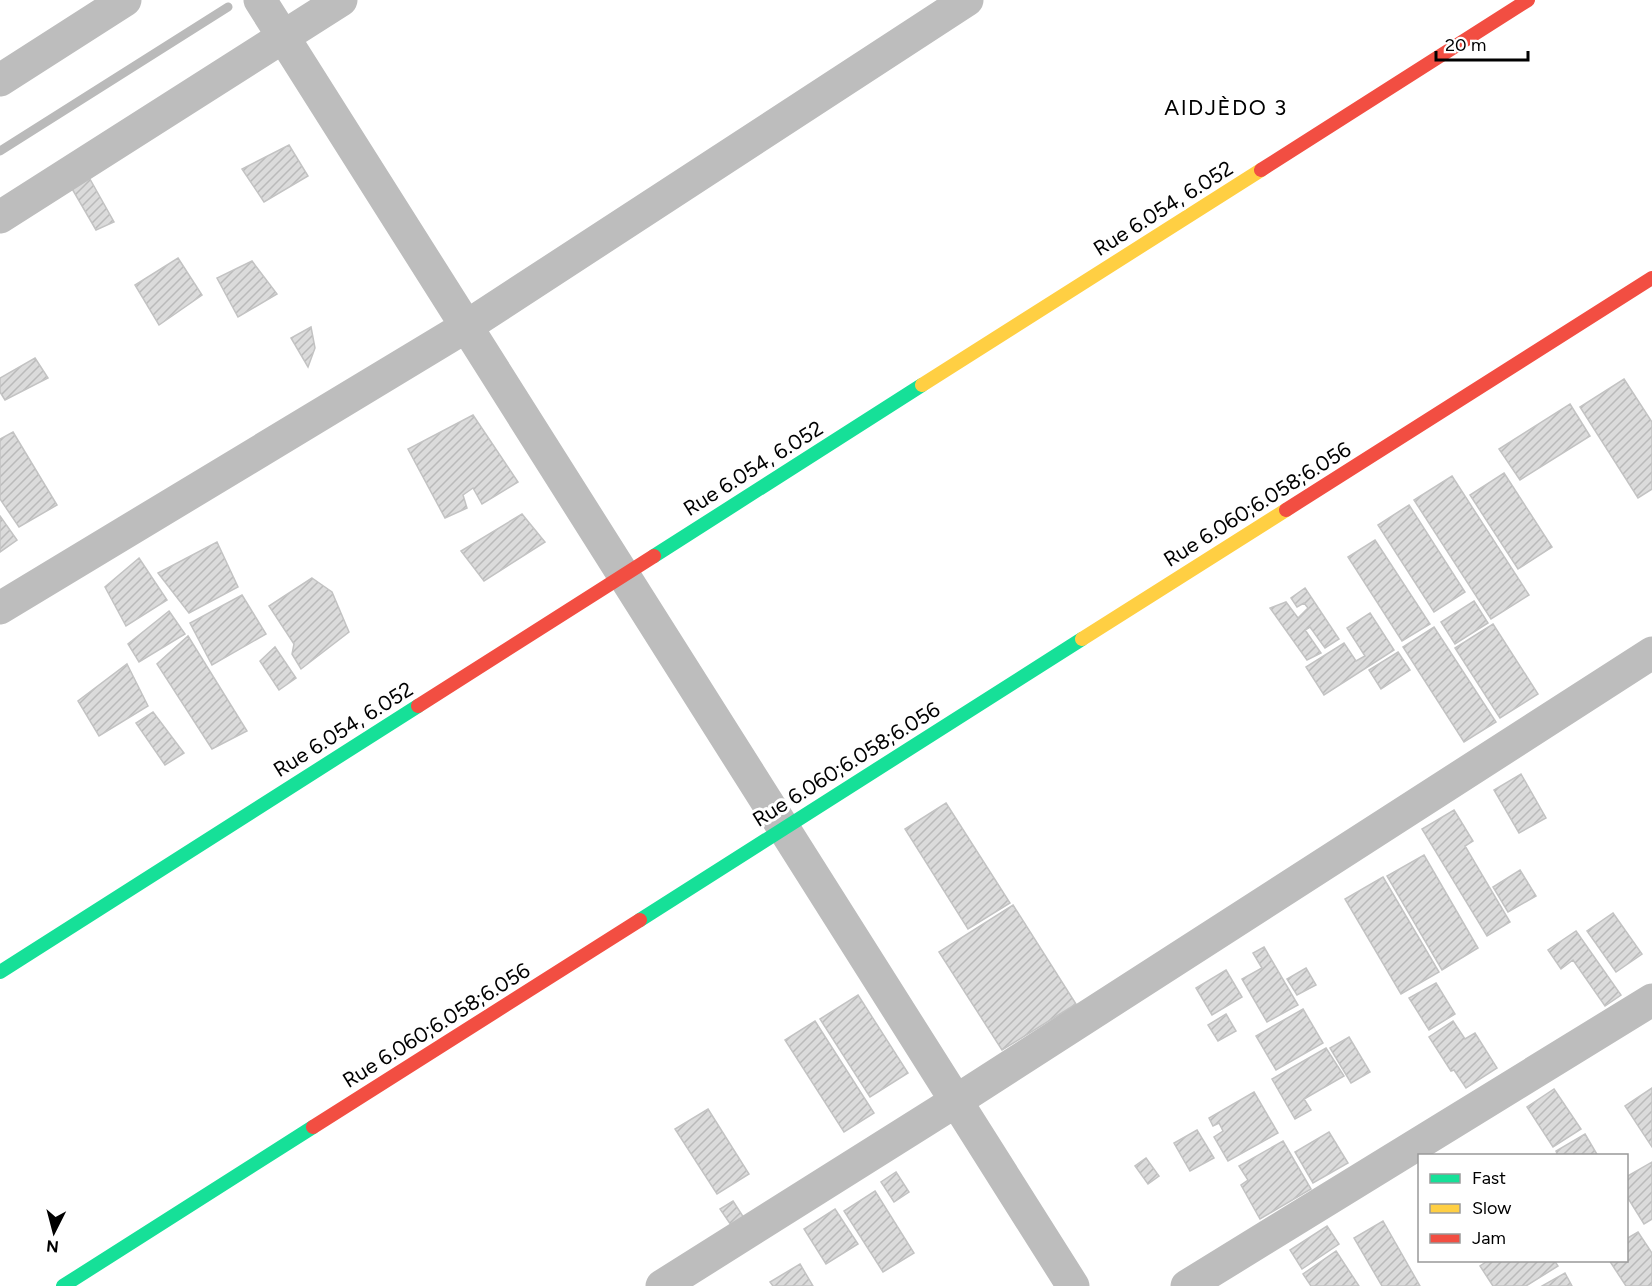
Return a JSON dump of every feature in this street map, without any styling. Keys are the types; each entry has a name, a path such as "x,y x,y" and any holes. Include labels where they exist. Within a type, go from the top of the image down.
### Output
{"street":[{"path":"0,80 125,0"},
{"path":"0,217 271,18 340,0"},
{"path":"0,608 467,326 967,0"},
{"name":"Rue 6.054, 6.052","path":"0,972 1528,0"},
{"path":"271,18 1072,1286"},
{"name":"Rue 6.060;6.058;6.056","path":"63,1286 1652,278"},
{"path":"662,1286 956,1101 1652,653"},
{"path":"1187,1286 1652,1000"}],"building":[{"path":"289,145 308,176 264,202 242,169"},
{"path":"86,172 114,222 96,230 67,180"},
{"path":"178,258 202,295 159,325 135,285"},
{"path":"252,261 277,294 238,317 217,278"},
{"path":"311,327 315,348 308,367 291,338"},
{"path":"35,358 48,378 5,400 0,392 0,378"},
{"path":"1624,379 1652,422 1652,489 1638,498 1580,407"},
{"path":"1570,404 1590,436 1520,480 1499,449"},
{"path":"473,415 518,482 482,504 473,488 463,495 467,508 445,518 408,449"},
{"path":"13,432 57,505 19,527 0,499 0,439"},
{"path":"1504,473 1552,547 1518,569 1470,495"},
{"path":"1452,476 1529,595 1491,619 1414,500"},
{"path":"1409,505 1465,592 1434,612 1378,525"},
{"path":"522,514 545,542 484,581 461,551"},
{"path":"0,516 17,540 0,552"},
{"path":"1375,540 1430,624 1402,641 1348,557"},
{"path":"217,542 238,587 189,613 158,573"},
{"path":"139,558 167,600 126,626 105,587"},
{"path":"312,578 332,592 349,632 301,669 292,654 294,644 269,606"},
{"path":"1305,588 1339,639 1325,648 1310,627 1305,630 1321,653 1307,660 1270,608 1286,602 1298,618 1308,608 1304,603 1297,607 1291,598"},
{"path":"242,595 266,634 212,665 190,623"},
{"path":"1474,601 1488,623 1455,644 1441,622"},
{"path":"169,611 185,634 139,662 128,644"},
{"path":"1370,613 1394,650 1324,695 1306,667 1344,643 1356,661 1365,656 1347,628"},
{"path":"1493,624 1538,694 1500,718 1455,648"},
{"path":"1434,627 1496,722 1464,742 1403,647"},
{"path":"188,636 247,731 212,749 157,664"},
{"path":"275,647 296,678 279,690 260,661"},
{"path":"1398,652 1410,670 1381,689 1369,670"},
{"path":"127,664 148,706 99,736 78,701"},
{"path":"153,712 184,753 165,765 136,723"},
{"path":"1521,774 1546,818 1519,833 1494,790"},
{"path":"946,803 1010,903 968,929 905,829"},
{"path":"1454,810 1473,841 1465,846 1510,922 1487,936 1422,829"},
{"path":"1424,855 1478,948 1442,970 1387,876"},
{"path":"1520,870 1536,896 1508,912 1493,887"},
{"path":"1383,877 1439,972 1401,994 1345,899"},
{"path":"1013,905 1076,1004 1002,1050 939,952"},
{"path":"1613,913 1642,954 1616,972 1587,931"},
{"path":"1576,931 1621,995 1605,1006 1573,960 1561,969 1548,950"},
{"path":"1264,947 1298,1005 1267,1022 1242,979 1262,968 1253,953"},
{"path":"1306,968 1316,985 1297,995 1287,979"},
{"path":"1226,970 1242,997 1212,1015 1196,988"},
{"path":"1436,983 1455,1014 1429,1030 1409,998"},
{"path":"858,995 908,1073 870,1097 820,1019"},
{"path":"1303,1009 1323,1043 1276,1070 1256,1036"},
{"path":"1226,1014 1236,1031 1218,1041 1208,1025"},
{"path":"815,1021 874,1113 844,1132 785,1040"},
{"path":"1453,1021 1465,1039 1475,1033 1497,1068 1466,1088 1454,1070 1451,1071 1429,1037"},
{"path":"1349,1037 1370,1072 1351,1083 1330,1048"},
{"path":"1326,1048 1344,1076 1304,1099 1311,1110 1295,1119 1272,1079"},
{"path":"1652,1088 1652,1147 1625,1106"},
{"path":"1554,1089 1581,1129 1553,1147 1527,1107"},
{"path":"1254,1092 1278,1133 1228,1161 1214,1137 1223,1131 1219,1123 1213,1126 1209,1118"},
{"path":"708,1109 749,1174 717,1194 675,1129"},
{"path":"1197,1130 1214,1158 1190,1171 1174,1143"},
{"path":"1329,1132 1348,1163 1313,1183 1295,1152"},
{"path":"1585,1134 1597,1154 1557,1154 1556,1151"},
{"path":"1283,1141 1311,1189 1260,1219 1241,1185 1248,1180 1239,1166"},
{"path":"1146,1158 1159,1176 1148,1184 1135,1166"},
{"path":"1652,1162 1652,1219 1644,1224 1628,1198 1628,1176"},
{"path":"896,1172 909,1192 894,1202 881,1182"},
{"path":"875,1191 914,1253 883,1272 844,1211"},
{"path":"733,1201 744,1218 731,1225 720,1209"},
{"path":"835,1209 858,1244 826,1264 804,1229"},
{"path":"1383,1221 1420,1286 1382,1286 1354,1238"},
{"path":"1327,1226 1339,1244 1302,1269 1290,1250"},
{"path":"1638,1232 1652,1253 1652,1286 1626,1286 1610,1262 1628,1262 1628,1238"},
{"path":"1336,1251 1359,1286 1311,1286 1303,1274"},
{"path":"1486,1262 1555,1262 1558,1266 1526,1286 1493,1286 1480,1266"},
{"path":"800,1264 813,1286 773,1286 770,1282"},
{"path":"1565,1273 1572,1286 1542,1286"}],"waterway":[{"path":"0,151 228,7"}],"traffic: fast":[{"path":"654,556 922,385"},
{"path":"640,920 1082,639"},
{"path":"0,972 418,706"},
{"path":"63,1286 313,1127"}],"traffic: slow":[{"path":"922,385 1261,170"},
{"path":"1082,639 1286,510"}],"traffic: jam":[{"path":"1261,170 1528,0"},
{"path":"1286,510 1652,278"},
{"path":"418,706 654,556"},
{"path":"313,1127 640,920"}],"district":[{"name":"AIDJÈDO 3","path":"1226,107"}]}
